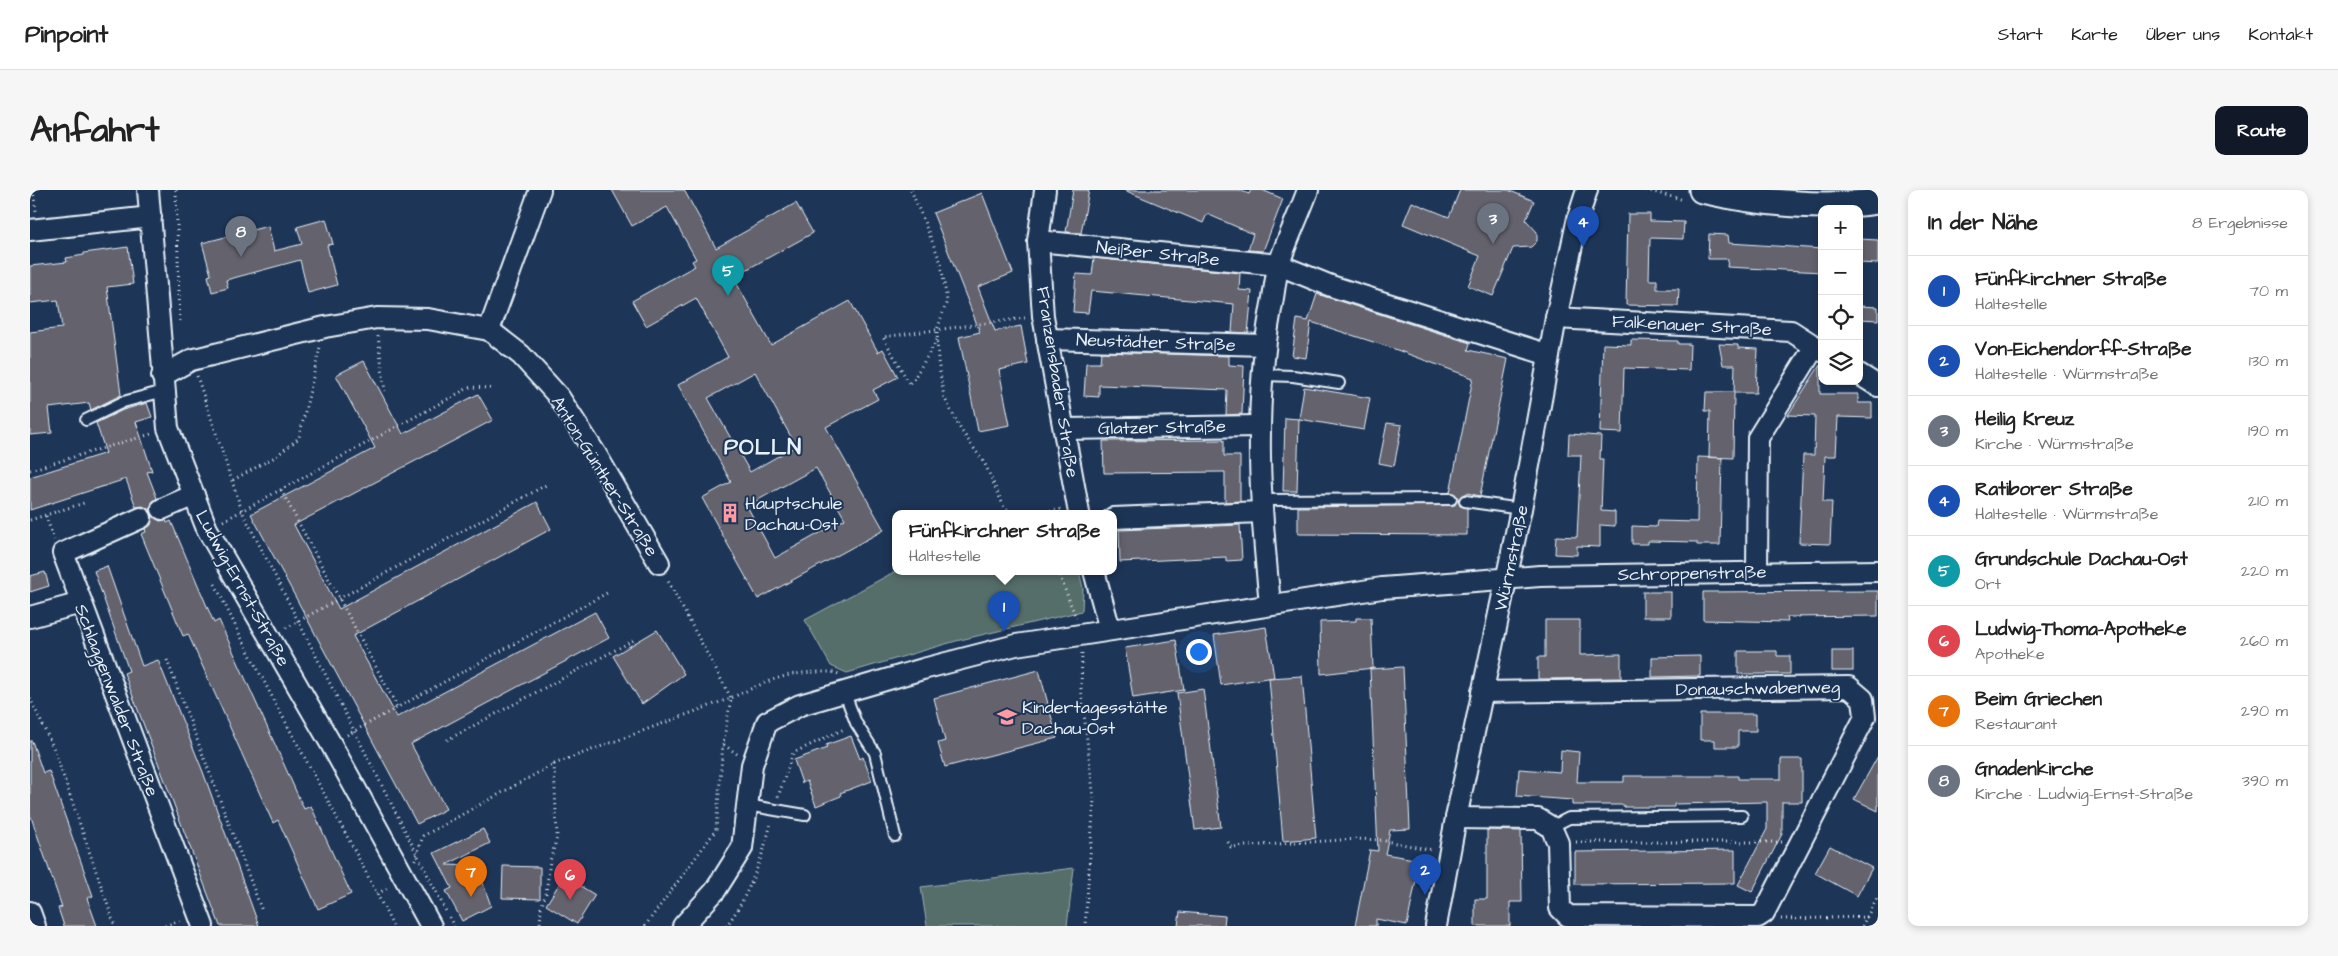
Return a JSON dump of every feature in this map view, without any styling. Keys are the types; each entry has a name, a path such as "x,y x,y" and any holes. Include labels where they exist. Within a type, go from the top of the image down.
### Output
{"street":[{"name":"Ludwig-Ernst-Straße","path":"148,190 168,428 207,529 331,744 431,926"},
{"path":"489,330 540,190"},
{"name":"Franzensbader Straße","path":"1044,190 1038,241 1043,316 1066,429 1079,510"},
{"path":"1270,604 1260,506 1259,426 1262,375 1265,345 1279,265 1308,190"},
{"name":"Würmstraße","path":"1436,926 1456,818 1521,509 1556,318 1578,218 1587,190"},
{"path":"1702,190 1746,200 1813,198 1878,201"},
{"path":"30,230 151,217"},
{"name":"Neißer Straße","path":"1038,241 1279,265 1331,286 1549,355"},
{"name":"Anton-Günther-Straße","path":"163,383 191,360 325,327 377,318 428,319 489,330 522,355 559,397 598,456 659,563"},
{"name":"Falkenauer Straße","path":"1556,318 1791,331 1818,348"},
{"name":"Neustädter Straße","path":"1047,339 1265,345"},
{"path":"1757,573 1758,438 1818,348"},
{"path":"1863,377 1878,386"},
{"name":"Glatzer Straße","path":"1066,429 1259,426"},
{"path":"162,510 194,495"},
{"path":"1117,518 1260,506"},
{"name":"Schlaggenwalder Straße","path":"141,518 63,553 203,926"},
{"name":"Schroppenstraße","path":"747,805 752,765 767,722 800,704 1016,645 1270,604 1393,587 1540,576 1878,571"},
{"path":"1095,575 1110,630"},
{"path":"30,617 81,603"},
{"name":"Donauschwabenweg","path":"1482,692 1849,687 1863,699 1865,717 1764,913"},
{"path":"683,926 715,891 742,848 747,805"},
{"path":"1456,818 1538,819 1555,835 1560,908 1568,916 1758,917 1764,913"},
{"path":"30,912 35,926"}],"lane":[{"path":"1262,375 1293,376 1339,383"},
{"path":"86,420 163,383"},
{"path":"1260,506 1451,499"},
{"path":"1465,501 1521,509"},
{"path":"844,691 856,723 875,753 896,836"},
{"path":"747,805 806,815"},
{"path":"1555,835 1568,818 1742,816"}],"path":[{"path":"176,190 180,344 191,360 233,480 242,512 454,926"},
{"path":"911,190 941,263 947,301 938,330 938,361 944,396 961,430 985,464 1004,506 1008,510"},
{"path":"938,339 910,385 883,338 1043,316"},
{"path":"377,318 379,354 385,391"},
{"path":"233,480 275,457 299,438 325,327"},
{"path":"207,529 242,512 470,388 491,388"},
{"path":"30,470 168,428"},
{"path":"270,639 339,598 546,485"},
{"path":"281,490 398,708"},
{"path":"30,520 84,503"},
{"name":"Anton-Günther-Straße","path":"554,764 731,698 659,563"},
{"path":"1060,575 1083,635 1081,688 1094,800 1085,926"},
{"path":"212,577 241,638 320,783 393,926"},
{"path":"331,744 607,593"},
{"path":"447,740 634,640"},
{"path":"167,660 262,911"},
{"path":"30,698 54,749 114,926"},
{"path":"645,926 716,830 723,744"},
{"path":"377,894 404,878 418,855 423,836 554,764 557,837 550,861 546,893 541,908 540,926"},
{"path":"1555,835 1780,840 1797,850"},
{"path":"1228,842 1231,847 1357,838 1380,840 1436,851"},
{"path":"1862,926 1878,896"},
{"path":"1764,913 1777,919 1867,917"}],"green space":[{"path":"892,573 892,575 1080,575 1083,588 1082,611 956,641 847,673 831,666 805,620"},
{"path":"1074,868 1067,926 927,926 921,887"}],"building":[{"path":"612,190 684,190 716,248 796,203 813,233 733,277 771,345 850,301 878,352 883,349 898,377 873,390 878,399 826,427 884,530 758,599 702,498 731,482 678,385 728,357 696,298 646,326 632,301 695,266 692,261 696,259 667,207 632,226","holes":["755,372 796,446 750,472 708,398","816,468 845,519 775,558 747,506"]},
{"path":"1073,190 1089,190 1081,233 1066,232"},
{"path":"1124,190 1239,190 1249,194 1251,190 1262,190 1283,199 1263,251 1248,250 1253,234 1207,214 1203,223"},
{"path":"1460,190 1508,190 1534,201 1526,220 1537,232 1537,241 1531,247 1513,248 1493,296 1468,286 1480,256 1403,224 1412,202 1449,217"},
{"path":"982,193 1013,273 978,287 995,331 1021,326 1028,364 999,370 1010,425 978,431 959,337 980,332 933,213"},
{"path":"1628,214 1650,214 1650,221 1684,222 1683,239 1650,238 1649,280 1657,280 1657,289 1679,289 1678,306 1626,305"},
{"path":"326,219 333,244 327,245 337,285 308,293 300,260 226,280 228,288 212,292 208,276 211,275 202,243 268,226 274,251 302,244 297,227"},
{"path":"1709,234 1728,235 1729,243 1818,249 1818,272 1727,267 1728,259 1708,259"},
{"path":"1863,239 1878,240 1878,264 1863,263"},
{"path":"128,247 133,284 107,287 121,395 91,410 89,403 49,408 52,433 30,435 30,332 62,328 58,300 30,303 30,266 67,262 66,258 84,255 84,253"},
{"path":"1094,258 1240,273 1239,290 1252,291 1248,333 1232,332 1234,304 1091,291 1088,313 1073,312 1076,274 1092,275"},
{"path":"1317,294 1470,343 1468,350 1508,359 1480,496 1467,493 1458,500 1460,506 1467,508 1467,535 1298,534 1298,507 1455,505 1457,496 1450,492 1473,378 1389,347 1311,322 1306,358 1292,356 1297,319 1308,321"},
{"path":"1863,306 1878,307 1878,320 1863,319"},
{"path":"1631,340 1678,341 1678,344 1690,344 1689,370 1624,368 1622,433 1600,432 1603,344 1631,345"},
{"path":"1719,344 1738,345 1738,348 1758,349 1756,393 1734,393 1733,458 1709,457 1710,411 1705,411 1706,392 1734,392 1735,365 1723,365"},
{"path":"1101,352 1229,356 1229,365 1244,366 1242,414 1226,415 1227,390 1099,385 1099,397 1084,396 1086,363 1100,363"},
{"path":"364,361 403,434 478,394 493,420 294,525 339,609 537,502 551,529 353,636 397,717 595,612 609,638 411,744 446,809 417,824 251,514 375,448 336,375"},
{"path":"1818,368 1820,394 1858,394 1858,403 1872,403 1872,418 1838,417 1836,456 1825,456 1823,502 1832,502 1830,544 1799,543 1803,455 1814,455 1815,416 1788,415"},
{"path":"1304,387 1370,398 1364,430 1299,419"},
{"path":"147,403 152,417 136,422 152,471 147,472 157,498 152,502 151,512 143,506 136,507 126,479 30,510 30,477 106,453 96,423 123,410"},
{"path":"1285,418 1299,419 1297,491 1283,491"},
{"path":"1387,423 1402,425 1394,466 1379,463"},
{"path":"1569,434 1601,436 1600,459 1603,459 1601,511 1615,512 1615,526 1600,525 1600,547 1577,546 1577,555 1555,554 1556,536 1577,537 1581,455 1568,455"},
{"path":"1224,440 1224,456 1240,456 1240,501 1225,502 1225,472 1104,473 1103,441"},
{"path":"1698,457 1722,458 1720,545 1697,545 1697,542 1648,541 1648,544 1632,544 1632,526 1656,527 1657,521 1697,522"},
{"path":"152,515 160,521 166,520 167,523 171,521 214,623 219,620 304,809 311,806 351,894 318,909 278,820 273,823 188,634 183,636 141,534 146,532 145,529 151,525"},
{"path":"1240,525 1242,560 1226,561 1226,557 1120,562 1119,530"},
{"path":"107,566 142,666 158,660 203,772 259,926 220,926 124,673 129,671 94,571"},
{"path":"45,572 49,586 30,592 30,576"},
{"path":"1878,591 1878,616 1787,617 1788,622 1703,620 1703,592"},
{"path":"1643,592 1671,592 1671,617 1643,617"},
{"path":"1356,618 1371,618 1373,668 1321,674 1320,622 1356,621"},
{"path":"1545,620 1580,620 1580,655 1621,654 1621,678 1538,679 1538,657 1545,657"},
{"path":"1266,627 1274,677 1221,685 1214,635"},
{"path":"657,630 684,674 642,704 613,656"},
{"path":"1176,640 1184,690 1133,698 1125,648"},
{"path":"1738,651 1777,651 1777,656 1790,656 1790,674 1738,674"},
{"path":"1832,651 1853,651 1853,671 1832,671"},
{"path":"1700,656 1700,676 1652,677 1652,657"},
{"path":"1403,667 1410,829 1390,830 1385,854 1420,860 1407,925 1376,919 1376,926 1355,926 1370,850 1378,851 1370,669"},
{"name":"Kindertagesstätte Dachau-Ost","path":"1039,670 1057,738 945,767 938,743 945,741 934,698"},
{"path":"1302,676 1316,838 1283,841 1269,678"},
{"path":"1203,689 1221,827 1195,830 1177,693"},
{"path":"1700,714 1756,714 1756,731 1738,731 1738,747 1715,747 1715,740 1700,740"},
{"path":"851,736 860,759 863,757 872,781 840,793 841,796 816,806 807,781 802,783 794,760 827,748 826,745"},
{"path":"30,741 32,741 43,773 49,771 93,896 87,898 97,926 64,926 58,908 62,907 30,814"},
{"path":"1561,750 1579,752 1577,782 1624,782 1624,776 1738,776 1738,779 1781,779 1781,759 1802,759 1802,802 1782,802 1782,834 1752,892 1738,885 1767,829 1767,802 1674,804 1674,807 1624,807 1624,805 1572,805 1572,800 1517,796 1519,769 1560,772"},
{"path":"1878,756 1878,811 1854,799"},
{"path":"483,829 490,843 446,865 477,866 491,906 462,921 446,891 452,888 434,853"},
{"path":"1487,830 1521,831 1522,902 1510,902 1510,926 1475,926 1475,899 1487,899"},
{"path":"1830,846 1872,868 1857,896 1815,873"},
{"path":"1735,850 1735,883 1575,884 1575,852"},
{"path":"503,866 540,867 540,899 502,898"},
{"path":"564,876 595,895 577,924 546,905"},
{"path":"1180,912 1225,916 1224,926 1178,926"}],"place":[{"name":"Heilig Kreuz","path":"1493,244"},
{"name":"Ratiborer Straße","path":"1583,247"},
{"name":"Gnadenkirche","path":"241,257"},
{"name":"Grundschule Dachau-Ost","path":"728,296"},
{"name":"Hauptschule Dachau-Ost","path":"730,513"},
{"name":"Fünfkirchner Straße","path":"1004,632"},
{"name":"Kindertagesstätte Dachau-Ost","path":"1007,717"},
{"name":"Von-Eichendorff-Straße","path":"1425,895"},
{"name":"Beim Griechen","path":"471,897"},
{"name":"Ludwig-Thoma-Apotheke","path":"570,900"}],"district":[{"name":"POLLN","path":"763,446"}]}
